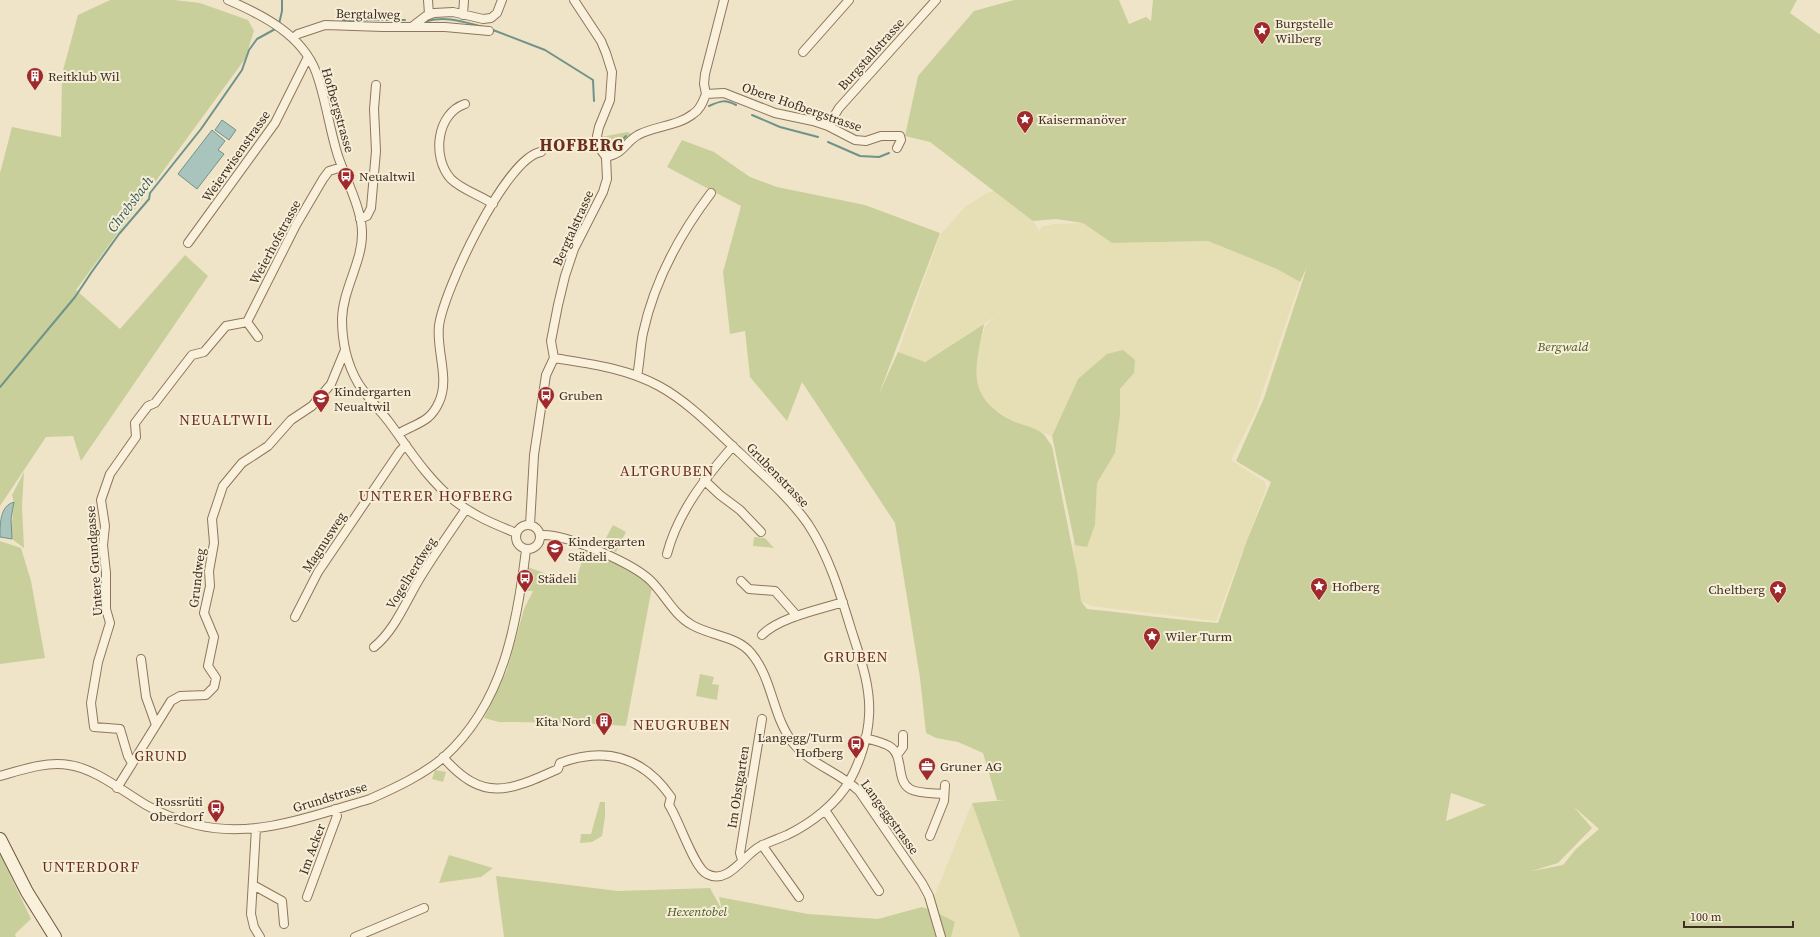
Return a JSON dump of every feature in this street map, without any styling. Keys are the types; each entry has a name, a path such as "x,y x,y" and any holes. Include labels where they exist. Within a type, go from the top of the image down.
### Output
{"main road":[{"path":"0,839 27,892 55,937"}],"street":[{"name":"Hofbergstrasse","path":"228,0 277,26 293,38 308,57 318,77 329,125 360,219 362,232 360,247 346,290 343,306 343,334 345,350 358,382 436,484 466,509 490,523 516,533"},
{"path":"428,0 430,14 447,12 483,19 491,18 497,13 502,0"},
{"path":"463,15 464,0"},
{"name":"Bergtalstrasse","path":"554,358 551,341 565,276 574,249 605,186 607,174 606,157 601,150 598,136 599,127 610,100 612,72 606,53 600,41 579,10 575,0"},
{"path":"606,157 618,154 632,139 641,134 691,116 699,108 706,94 704,84 705,74 724,0"},
{"path":"803,52 849,0"},
{"name":"Burgstallstrasse","path":"828,126 839,108 936,0"},
{"name":"Bergtalweg","path":"293,38 302,32 325,25 383,27 413,26 430,14"},
{"path":"413,26 489,31"},
{"name":"Weierwisenstrasse","path":"188,244 275,123 308,57"},
{"name":"Hofbergstrasse","path":"360,219 367,216 371,208 376,151 374,109 376,85"},
{"name":"Obere Hofbergstrasse","path":"706,94 724,93 775,113 828,126 847,137 860,141 881,136 900,136 901,140 897,148"},
{"path":"465,104 452,110 444,121 440,143 442,163 447,173 457,184 493,204"},
{"path":"398,434 426,421 435,411 440,399 443,379 438,343 439,325 444,307 469,243 512,174 524,159 533,153 541,152"},
{"name":"Weierhofstrasse","path":"248,322 296,225 323,179 330,171 342,167"},
{"path":"638,376 644,332 660,280 677,245 711,193"},
{"path":"248,322 258,337"},
{"name":"Untere Grundgasse","path":"132,763 128,756 120,729 94,727 91,704 98,662 110,623 106,609 106,573 103,545 105,526 102,500 110,474 136,437 135,423 148,406 155,403 192,355 204,352 226,326 248,322"},
{"name":"Grundweg","path":"117,788 169,703 180,696 206,695 214,686 216,678 208,666 214,636 204,613 210,586 210,571 214,543 212,519 223,486 242,463 268,446 291,420 312,406 331,384 345,350"},
{"path":"530,525 534,455 540,410 547,370 554,358"},
{"name":"Grubenstrasse","path":"554,358 598,365 638,376 660,387 682,402 733,446 782,492 808,525 824,553 843,602 866,679 869,716 865,738 849,782"},
{"name":"Magnusweg","path":"295,617 318,572 333,547 400,451 406,446"},
{"path":"667,554 670,540 678,523 704,480 733,446"},
{"path":"704,480 720,495 740,510 761,532"},
{"name":"Vogelherdweg","path":"374,647 380,642 395,622 420,578 466,509"},
{"path":"530,525 536,528 541,535 540,543 530,550 526,550 518,544 516,533 522,527 530,525"},
{"name":"Langeggstrasse","path":"541,535 568,540 632,567 651,581 683,620 706,632 743,644 758,662 764,674 785,731 793,743 807,756 849,782 859,791 922,883 929,896 941,937"},
{"name":"Grundstrasse","path":"0,776 48,764 68,764 87,770 148,806 181,820 199,825 221,828 256,828 274,826 335,809 385,792 422,772 443,757 464,736 488,701 499,676 512,634 520,595 526,550"},
{"path":"741,581 749,589 775,591 797,616"},
{"path":"762,635 772,628 797,616 843,602"},
{"path":"141,659 146,697 156,725"},
{"name":"Im Obstgarten","path":"742,860 740,853 762,718"},
{"path":"897,755 903,747 903,735"},
{"path":"865,738 890,746 897,755 904,783 908,787 917,791 944,794"},
{"path":"443,757 454,769 466,778 486,787 501,789 524,784 558,769 560,763 581,756 612,756 622,758 642,768 660,782 671,797 669,805 698,865 703,872 714,877 724,876 731,872 751,852 762,845 795,831 825,810 849,782"},
{"path":"930,836 944,801 945,785"},
{"name":"Im Acker","path":"307,897 337,816 335,809"},
{"path":"825,810 879,891"},
{"path":"256,828 252,918 254,927 260,937"},
{"path":"762,845 799,897"},
{"path":"253,885 282,901 284,924"},
{"path":"354,937 424,908"}],"shaded area":[{"path":"995,191 1033,221 1040,231 1041,227 1053,224 1083,223 1112,243 1208,241 1277,269 1300,282 1256,411 1231,460 1265,482 1266,489 1216,621 1091,606 1081,601 1077,588 1073,543 1087,547 1095,525 1097,483 1115,453 1120,415 1120,389 1134,373 1078,379 1052,436 1016,423 1006,417 993,408 983,398 978,389 975,375 976,361 985,326 996,316 924,362 898,352 940,235 965,207 987,193"},
{"path":"972,803 1020,937 951,937 955,922 934,911 934,897"}],"green space":[{"path":"110,0 174,0 200,3 248,20 254,31 245,59 76,290 120,329 185,255 208,276 81,461 73,436 46,437 0,506 0,173 12,127 61,137 62,74 78,15"},
{"name":"Bergwald","path":"1014,0 1119,0 1129,24 1146,17 1151,21 1153,0 1797,0 1790,13 1819,34 1820,33 1820,937 1020,937 972,803 1005,800 997,800 983,753 958,742 936,738 926,733 920,678 895,523 802,382 787,421 750,377 745,331 730,334 723,272 741,206 667,167 682,140 714,152 750,177 777,187 865,205 940,233 879,394 898,352 925,362 984,324 977,367 977,379 980,390 986,400 996,410 1015,422 1039,431 1045,436 1052,446 1077,572 1081,601 1087,609 1218,623 1247,540 1271,482 1236,461 1264,398 1307,267 1300,282 1277,269 1208,241 1112,243 1083,223 1056,219 1033,221 930,142 905,136 918,76 974,11","holes":["1451,793 1486,805 1446,821","1574,807 1599,829 1576,849 1563,865 1532,871 1558,863 1592,828"]},
{"path":"627,132 632,135 620,147 610,151 606,150 601,137"},
{"path":"1123,350 1135,360 1134,373 1120,389 1120,415 1115,453 1097,483 1095,525 1087,547 1075,545 1052,436 1078,379 1107,354"},
{"path":"24,472 22,506 24,548 12,539 11,533 14,502 12,495"},
{"path":"613,525 626,532 616,552 602,545"},
{"path":"754,537 765,538 774,548 753,546"},
{"path":"0,541 21,548 31,581 45,658 0,664"},
{"path":"586,548 628,566 652,587 626,726 581,723 499,722 484,718 507,670 524,609 533,591 525,591 528,567 568,582 576,580"},
{"path":"700,674 714,677 712,684 719,685 717,700 696,696"},
{"path":"435,770 446,772 443,782 432,779"},
{"path":"600,802 605,802 605,817 602,836 592,842 580,843 581,834 591,834"},
{"path":"0,854 31,919 15,934 16,937 0,937"},
{"path":"449,855 493,868 481,877 439,883"},
{"name":"Hexentobel","path":"496,876 618,891 710,888 722,910 719,897 808,914 878,919 922,907 934,911 955,922 951,937 504,937"}],"water":[{"path":"222,120 236,130 229,140 215,130"},
{"path":"212,130 225,141 218,150 224,154 197,189 178,174"},
{"path":"14,502 11,519 12,539 0,537 3,511 9,504"}],"waterway":[{"path":"279,24 282,11 282,0"},
{"path":"424,22 446,19 461,21 483,27"},
{"path":"343,20 405,20"},
{"name":"Chrebsbach","path":"0,387 75,297 119,234 149,199 150,193 201,129 242,70 249,50 257,39 277,28"},
{"path":"493,30 545,50 593,80 594,101"},
{"path":"709,106 722,101 736,105"},
{"path":"752,115 780,127 818,137"},
{"path":"604,145 619,143 626,136"},
{"path":"828,142 860,156 879,157 889,153"}],"place":[{"name":"Burgstelle Wilberg","path":"1262,45"},
{"name":"Reitklub Wil","path":"35,91"},
{"name":"Kaisermanöver","path":"1025,134"},
{"name":"Neualtwil","path":"346,191"},
{"name":"Gruben","path":"546,410"},
{"name":"Kindergarten Neualtwil","path":"321,413"},
{"name":"Kindergarten Städeli","path":"555,563"},
{"name":"Städeli","path":"525,593"},
{"name":"Hofberg","path":"1319,601"},
{"name":"Cheltberg","path":"1778,604"},
{"name":"Wiler Turm","path":"1152,651"},
{"name":"Kita Nord","path":"604,736"},
{"name":"Langegg/Turm Hofberg","path":"856,759"},
{"name":"Gruner AG","path":"927,781"},
{"name":"Rossrüti Oberdorf","path":"216,823"}],"district":[{"name":"HOFBERG","path":"582,145"},
{"name":"NEUALTWIL","path":"226,419"},
{"name":"ALTGRUBEN","path":"667,470"},
{"name":"UNTERER HOFBERG","path":"436,495"},
{"name":"GRUBEN","path":"856,656"},
{"name":"NEUGRUBEN","path":"682,724"},
{"name":"GRUND","path":"161,756"},
{"name":"UNTERDORF","path":"91,866"}]}
